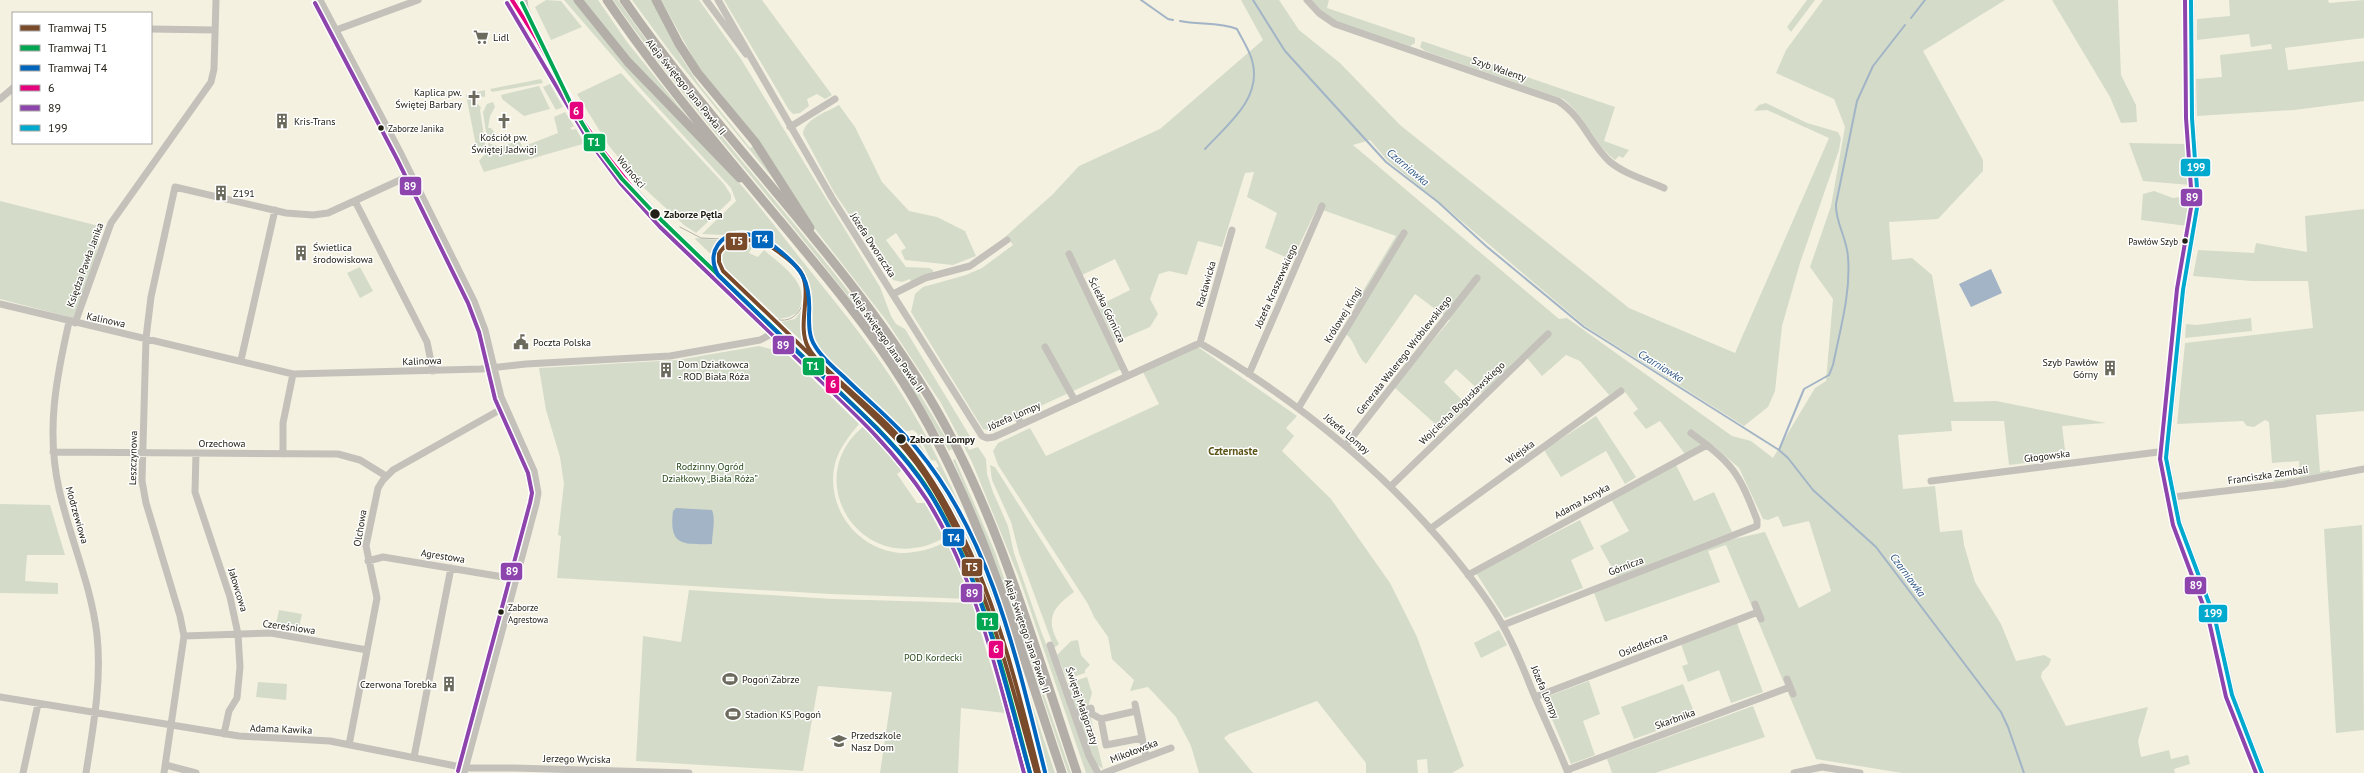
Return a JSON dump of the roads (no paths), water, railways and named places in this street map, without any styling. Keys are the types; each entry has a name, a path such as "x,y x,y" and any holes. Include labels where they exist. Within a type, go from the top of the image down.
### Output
{"main road":[{"path":"578,0 628,62 732,172 759,195"},
{"name":"Aleja świętego Jana Pawła II","path":"607,0 640,48 817,266 877,344 903,382 935,436 954,475 982,540 1062,773"},
{"name":"Aleja świętego Jana Pawła II","path":"624,0 666,58 875,317 929,397 962,459 1006,564 1077,773"},
{"path":"657,0 661,10 697,72 754,142 826,255"}],"street":[{"name":"Księdza Pawła Janika","path":"72,323 111,223 211,82 214,69 216,0"},
{"path":"320,0 411,175 474,301 485,330 505,407 532,465 537,484 536,504 465,771"},
{"path":"336,30 418,0"},
{"name":"Wolności","path":"512,0 521,17 538,41"},
{"name":"Wolności","path":"524,0 524,8 538,41 572,105 619,173 664,223 894,445 909,464 961,550 982,606 1030,773"},
{"name":"Józefa Dworaczka","path":"706,0 737,44 749,57"},
{"name":"Józefa Dworaczka","path":"718,0 743,40 749,57 846,221 976,428 986,438"},
{"name":"Szyb Walenty","path":"1307,0 1319,13 1335,24 1558,101 1578,117 1609,161 1626,172 1664,188"},
{"path":"2191,0 2192,118 2197,177 2197,210 2183,290 2166,451 2173,497 2181,529 2212,607 2232,695 2262,773"},
{"path":"152,30 215,30"},
{"path":"0,99 12,89"},
{"path":"790,127 835,99"},
{"path":"241,360 275,210 313,215 328,213 411,175"},
{"name":"Leszczynowa","path":"164,773 184,636 180,616 144,495 143,453 146,338 151,296 175,187 275,210"},
{"path":"355,201 427,342 433,371"},
{"name":"Józefa Kraszewskiego","path":"1249,374 1322,206"},
{"name":"Racławicka","path":"1200,343 1232,230"},
{"name":"Królowej Kingi","path":"1299,407 1404,233"},
{"path":"893,294 925,278 970,266 1007,240"},
{"name":"Ścieżka Górnicza","path":"1068,254 1127,376"},
{"name":"Generała Walerego Wróblewskiego","path":"1346,445 1477,278"},
{"name":"Kalinowa","path":"0,304 72,323 146,338 241,360 293,374 494,368 526,364 678,355 760,340 777,331"},
{"name":"Modrzewiowa","path":"72,323 58,374 52,418 53,452 59,489 89,590 95,620 98,665 95,713"},
{"name":"Wojciecha Bogusławskiego","path":"1391,486 1548,334"},
{"name":"Józefa Lompy","path":"986,438 994,437 1074,399 1200,343 1299,407 1346,445 1391,486 1430,529 1468,575 1503,625 1568,771"},
{"path":"1045,347 1074,399"},
{"path":"283,454 283,423 293,374"},
{"name":"Wiejska","path":"1430,529 1621,392"},
{"path":"386,476 505,407"},
{"path":"1017,416 1021,424"},
{"path":"1692,433 1707,445"},
{"name":"Górnicza","path":"1503,625 1757,526 1757,520 1740,479 1726,460 1707,445"},
{"name":"Adama Asnyka","path":"1468,575 1707,445"},
{"name":"Głogowska","path":"1931,481 2166,451"},
{"name":"Orzechowa","path":"53,452 346,455 373,466 386,476"},
{"name":"Jałowcowa","path":"196,453 195,492 230,597 238,634 240,666 237,698 229,711 224,734"},
{"name":"Franciszka Zembali","path":"2173,497 2285,484 2364,469"},
{"name":"Olchowa","path":"349,745 377,598 374,578 368,561 366,546 375,501 380,484 386,476"},
{"name":"Agrestowa","path":"368,561 383,557 515,579"},
{"path":"414,757 451,568"},
{"path":"1755,604 1761,619"},
{"name":"Osiedleńcza","path":"1535,697 1758,612"},
{"name":"Czereśniowa","path":"184,636 271,633 367,650"},
{"name":"Świętej Małgorzaty","path":"1050,644 1089,756 1098,773"},
{"name":"Skarbnika","path":"1568,771 1792,690 1787,679"},
{"name":"Adama Kawika","path":"0,697 261,739 330,741 414,757 465,771"},
{"path":"22,773 38,704"},
{"path":"1074,713 1091,708 1092,714 1101,719 1136,708 1146,756"},
{"path":"86,773 95,713"},
{"path":"1101,719 1106,746 1142,738"},
{"name":"Mikołowska","path":"1104,773 1146,756 1171,748"},
{"path":"166,765 196,773"},
{"path":"1794,773 1822,767 1860,773"},
{"name":"Jerzego Wyciska","path":"465,771 538,768 689,773"}],"water":[{"path":"1991,269 2002,293 1971,307 1959,284"},
{"path":"676,508 712,510 714,522 712,544 685,543 679,541 675,537 672,522 673,511"}],"waterway":[{"path":"1141,0 1168,19 1173,20"},
{"name":"Czarniawka","path":"1253,0 1285,51 1386,162 1438,202 1486,246 1584,327 1779,450 1788,458 1813,490 1876,547 2001,712 2008,727 2024,773"},
{"path":"1911,18 1925,0"},
{"path":"1180,21 1216,24 1237,29 1252,60 1254,74 1253,86 1248,98 1233,120 1205,149"},
{"path":"1779,450 1804,389 1829,375 1833,365 1844,311 1849,271 1846,243 1837,217 1836,204 1857,101 1873,66 1905,25"}],"tram line":[{"name":"T1","path":"522,3 573,108 593,141 622,179 655,214 876,427 904,458 929,491 948,524 964,557 978,592 1001,664 1030,773"},
{"path":"680,227 701,238 741,240"},
{"name":"T4","path":"1030,773 989,628 963,558 947,524 919,477 886,438 718,275 715,267 715,251 718,245 729,236 737,234 754,236 775,247 792,262 803,276 806,284 809,303 810,331 813,343 821,355 909,439 943,484 965,522 983,561 999,603 1024,687 1045,772"},
{"name":"T5","path":"1036,773 1006,664 982,592 968,557 934,490 914,460 891,433 723,271 719,262 719,254 727,245 743,240 761,242 769,245 798,268 804,279 806,298 804,328 808,347 824,367 896,434 914,455 938,491 959,528 977,567 992,608 1018,690 1039,773"},
{"path":"768,315 779,320 790,319 798,312 803,301"}],"place":[{"name":"Lidl","path":"481,37"},
{"name":"Kaplica pw. Świętej Barbary","path":"474,98"},
{"name":"Kris-Trans","path":"282,121"},
{"name":"Kościół pw. Świętej Jadwigi","path":"504,121"},
{"name":"Zaborze Janika","path":"381,128"},
{"name":"Z191","path":"221,193"},
{"name":"Zaborze Pętla","path":"655,214"},
{"name":"Pawłów Szyb","path":"2185,241"},
{"name":"Świetlica środowiskowa","path":"301,253"},
{"name":"Poczta Polska","path":"521,342"},
{"name":"Szyb Pawłów Górny","path":"2110,368"},
{"name":"Dom Działkowca - ROD Biała Róża","path":"666,370"},
{"name":"Zaborze Lompy","path":"901,439"},
{"name":"Zaborze Agrestowa","path":"501,612"},
{"name":"Pogoń Zabrze","path":"730,679"},
{"name":"Czerwona Torebka","path":"449,684"},
{"name":"Stadion KS Pogoń","path":"733,714"},
{"name":"Przedszkole Nasz Dom","path":"839,741"}],"district":[{"name":"Czternaste","path":"1233,451"}],"park label":[{"name":"Rodzinny Ogród Działkowy „Biała Róża”","path":"710,472"},
{"name":"POD Kordecki","path":"933,657"}]}
